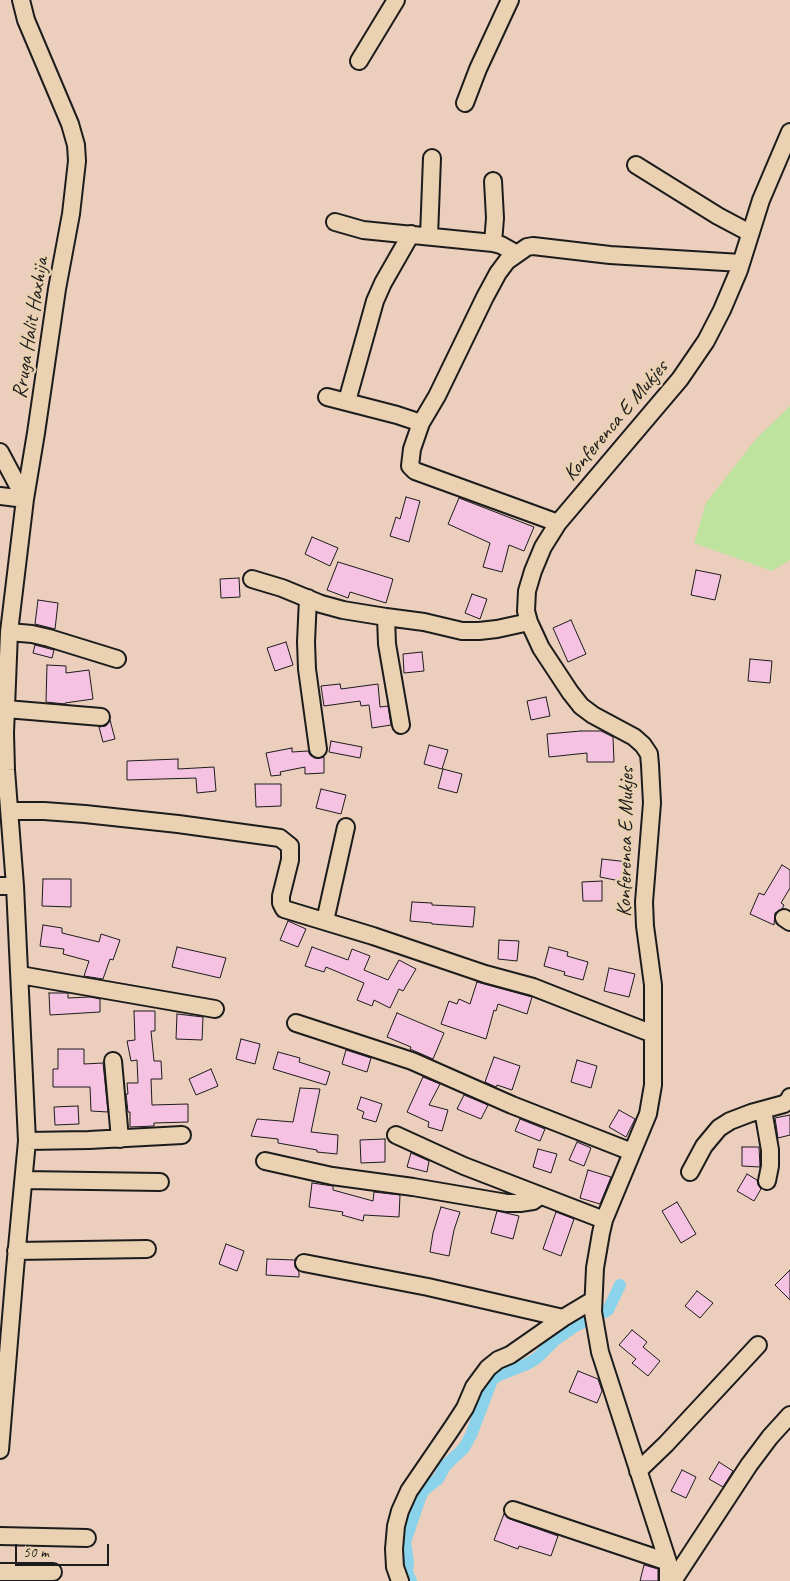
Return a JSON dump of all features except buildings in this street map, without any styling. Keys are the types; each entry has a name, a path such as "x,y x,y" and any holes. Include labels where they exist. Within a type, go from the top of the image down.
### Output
{"street":[{"name":"Rruga Halit Haxhija","path":"0,1450 7,1269 16,1251 27,1141 20,975 8,886 9,811 6,770 6,709 9,632 25,498 57,289 71,214 77,161 76,145 70,124 26,20 21,0"},
{"path":"359,61 396,0"},
{"path":"465,103 478,69 510,0"},
{"name":"Konferenca E Mukjes","path":"668,1581 668,1562 610,1385 596,1332 593,1306 597,1250 604,1220 648,1114 652,1099 654,1064 653,985 645,926 644,902 652,803 649,754 634,737 593,715 581,706 554,670 541,648 529,622 526,612 526,601 529,581 543,547 558,523 680,378 694,360 716,322 731,290 761,200 790,132"},
{"path":"429,236 432,158"},
{"path":"636,165 718,216 750,233"},
{"path":"493,181 495,218 493,243"},
{"path":"335,222 363,230 493,243 501,245 517,254"},
{"path":"346,401 374,301 411,234"},
{"path":"558,523 415,471 410,466 410,459 421,423 437,396 494,281 507,261 527,247 533,246 610,255 741,263"},
{"path":"326,397 421,423"},
{"path":"0,452 25,498"},
{"path":"0,496 25,498"},
{"path":"252,579 343,610 386,618 424,622 462,631 488,630 529,622"},
{"path":"308,598 307,669 318,749"},
{"path":"386,618 387,644 401,725"},
{"path":"9,632 41,636 117,659"},
{"path":"6,709 101,716"},
{"path":"9,811 44,811 110,816 280,838 290,846 290,860 280,896 280,903 284,909 373,936 484,974 533,987 653,1034"},
{"path":"325,922 346,827"},
{"path":"20,975 215,1010"},
{"path":"296,1023 412,1061 512,1105 632,1152"},
{"path":"113,1061 120,1139"},
{"path":"690,1172 704,1146 718,1128 730,1121 784,1104 790,1097"},
{"path":"763,1110 770,1150 770,1166 767,1181"},
{"path":"27,1141 120,1139 182,1135"},
{"path":"396,1135 464,1166 604,1220"},
{"path":"265,1161 332,1176 413,1187 506,1203 520,1203 540,1196"},
{"path":"24,1180 160,1182"},
{"path":"16,1251 147,1249"},
{"path":"304,1263 428,1287 563,1318"},
{"path":"400,1581 395,1567 396,1526 409,1491 465,1408 474,1387 488,1368 498,1360 519,1350 563,1318 593,1306"},
{"path":"638,1471 666,1444 758,1345"},
{"path":"673,1581 749,1465 770,1437 790,1415"},
{"path":"513,1510 668,1562"},
{"path":"0,1536 87,1538"},
{"path":"0,1572 53,1572"}],"green space":[{"path":"790,406 790,560 772,571 694,543 706,503 756,439"}],"waterway":[{"path":"411,1581 407,1572 408,1562 405,1542 420,1498 424,1490 438,1479 445,1466 464,1448 471,1435 492,1380 537,1358 555,1340 575,1326 608,1310 620,1285"}]}
